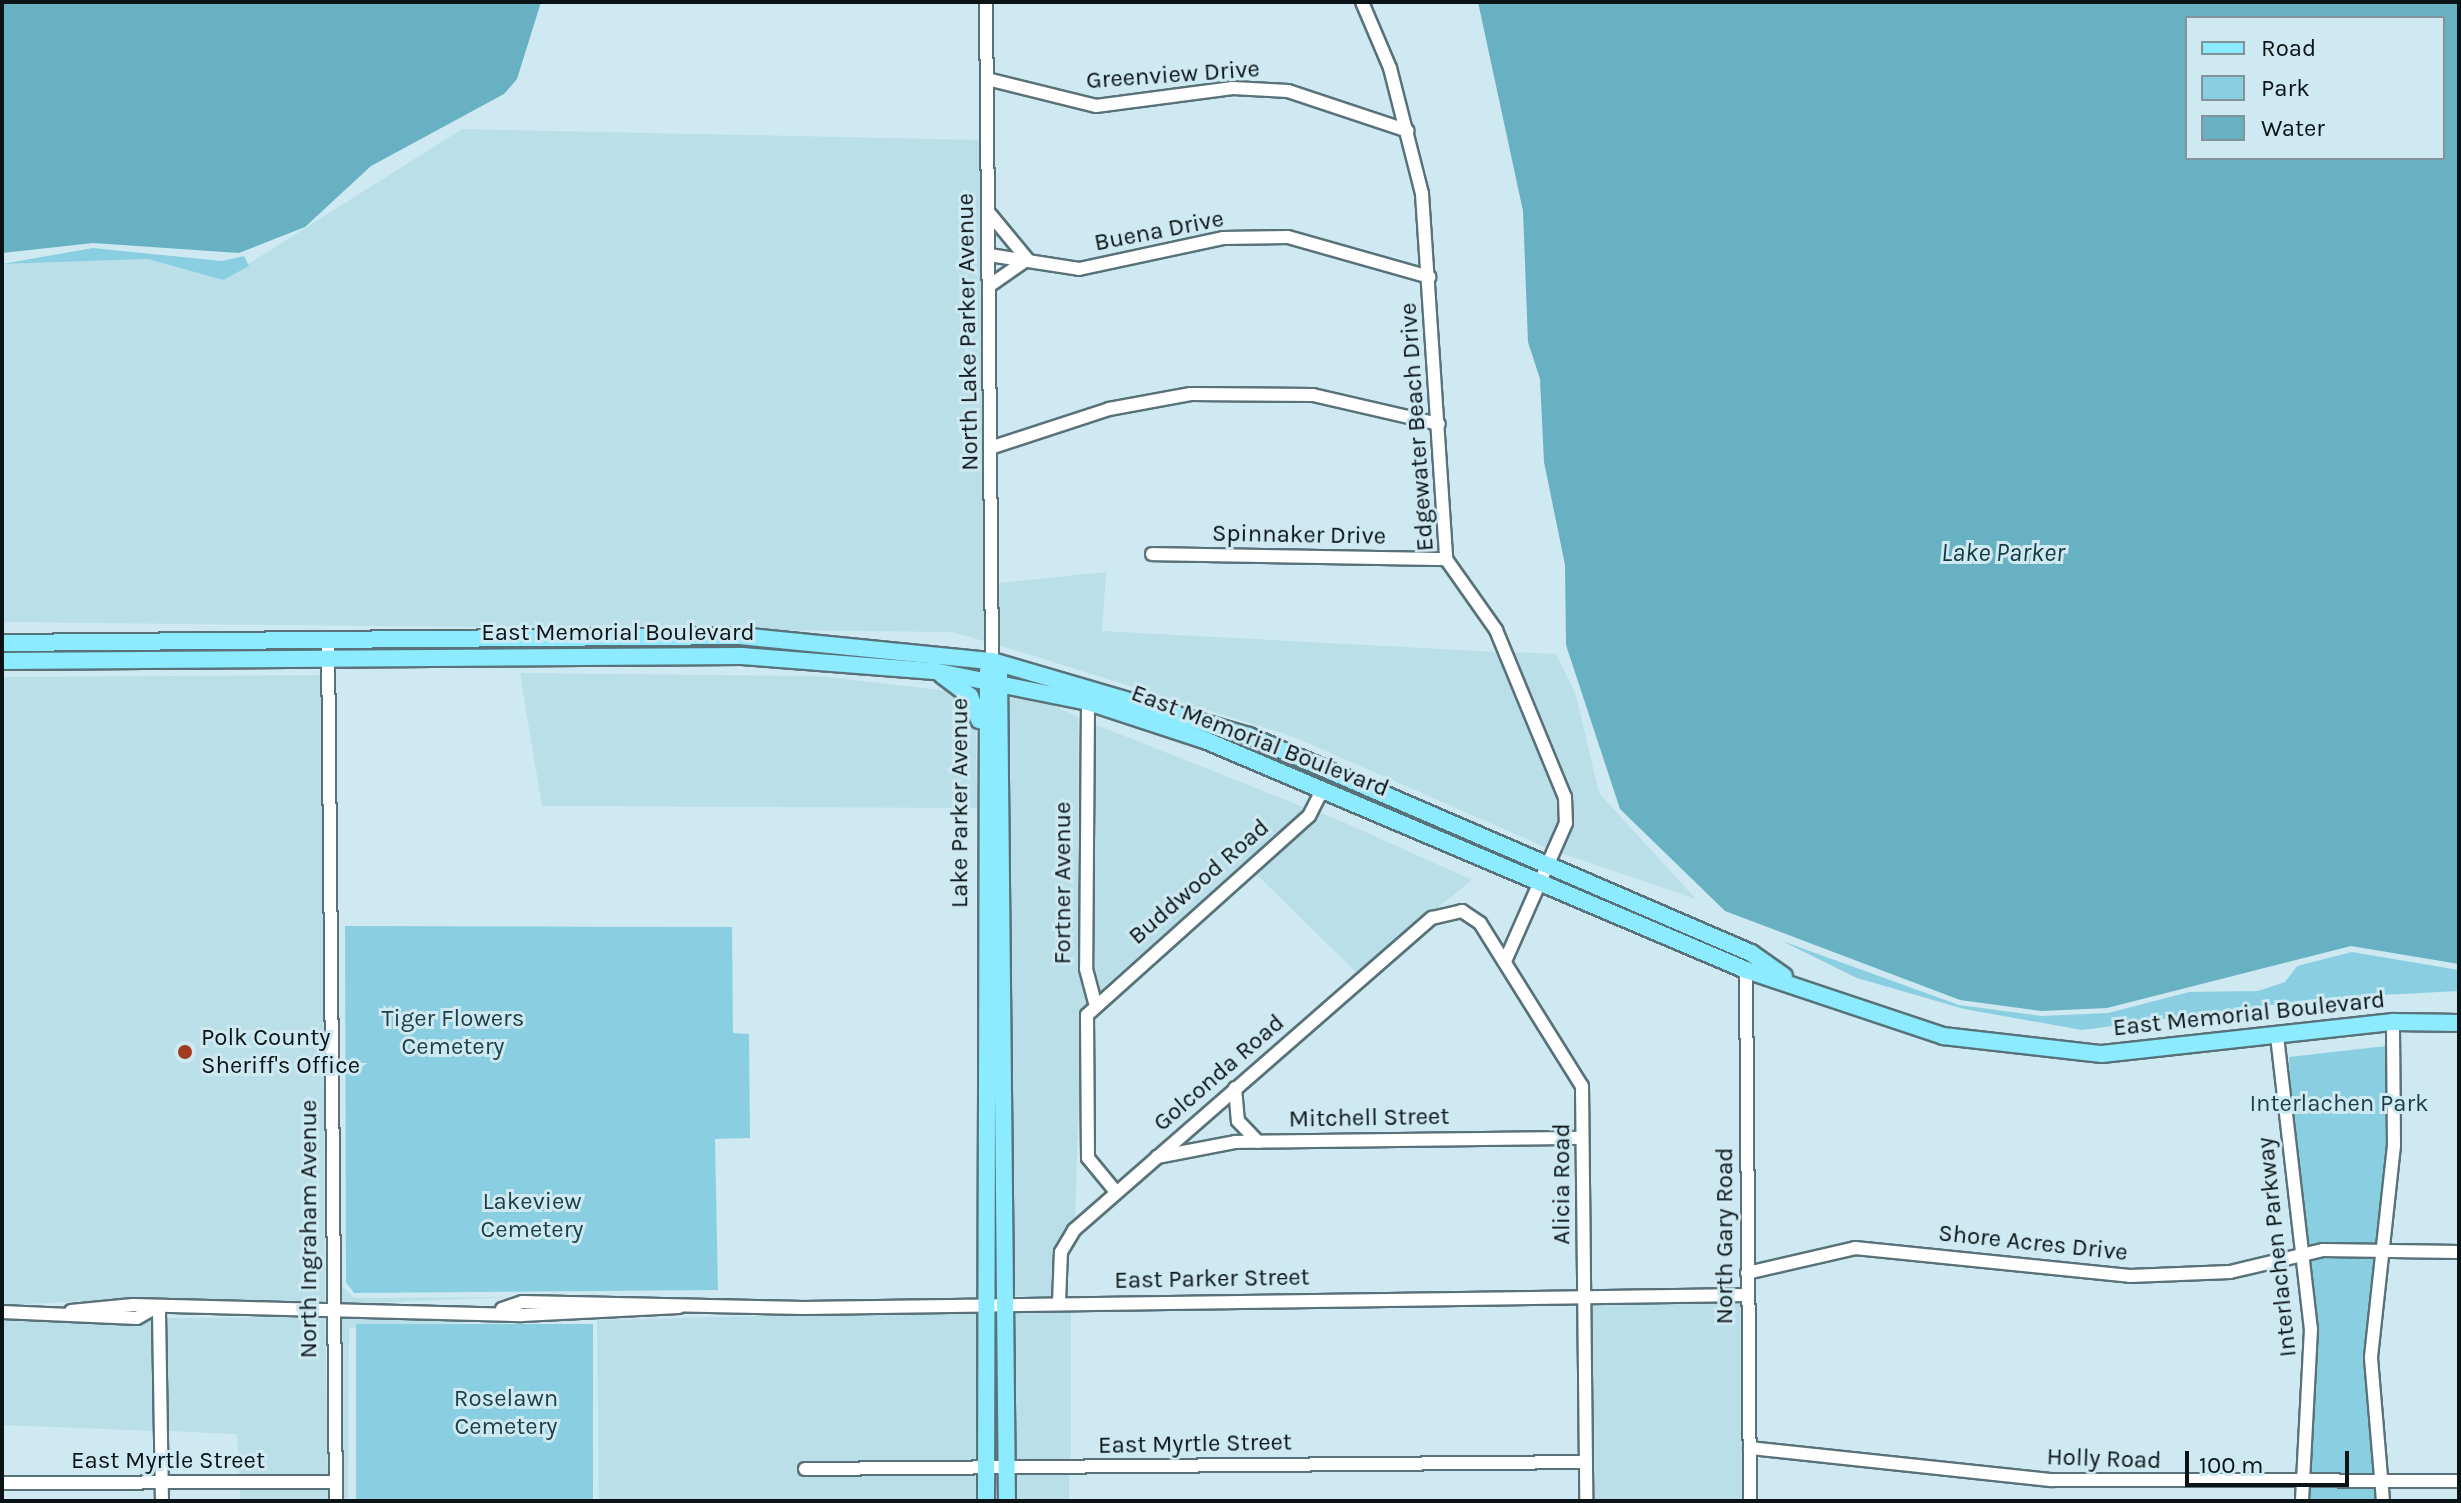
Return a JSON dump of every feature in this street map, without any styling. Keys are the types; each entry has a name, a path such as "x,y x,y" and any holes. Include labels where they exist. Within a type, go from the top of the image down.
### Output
{"main road":[{"name":"East Memorial Boulevard","path":"2,643 647,636 842,641 992,661 1209,721 1547,863 1751,953 1785,977"},
{"path":"602,657 647,636"},
{"path":"30,661 49,649 97,641"},
{"name":"East Memorial Boulevard","path":"2,661 770,657 985,678 1088,702 1323,788 1746,970 1785,977 1899,1024 2019,1050 2148,1052 2393,1022 2459,1023"},
{"name":"Lake Parker Avenue","path":"986,1501 982,731 985,678 992,661"},
{"name":"Lake Parker Avenue","path":"992,661 1004,682 1007,1501"},
{"path":"934,671 970,696 982,731"}],"street":[{"name":"North Lake Parker Avenue","path":"986,2 993,447 992,661"},
{"name":"Edgewater Beach Drive","path":"1362,2 1408,131 1429,277 1446,559 1496,630 1565,797 1566,823 1538,880 1505,961"},
{"name":"Greenview Drive","path":"987,79 1096,106 1218,90 1288,91 1408,131"},
{"path":"987,208 1005,240 1028,260 989,286"},
{"name":"Buena Drive","path":"989,255 1098,267 1223,238 1265,236 1338,246 1429,277"},
{"path":"993,447 1109,409 1191,394 1313,395 1439,424"},
{"name":"Spinnaker Drive","path":"1152,554 1446,559"},
{"name":"North Ingraham Avenue","path":"328,640 334,1501"},
{"name":"Fortner Avenue","path":"1088,702 1086,969 1095,1002 1086,1027 1087,1153 1116,1192"},
{"name":"Buddwood Road","path":"1095,1002 1309,816 1323,788"},
{"name":"Alicia Road","path":"1457,911 1480,923 1575,1071 1582,1138 1586,1501"},
{"name":"Golconda Road","path":"1059,1303 1066,1240 1116,1192 1432,918 1457,911"},
{"name":"North Gary Road","path":"1746,970 1750,1501"},
{"path":"2383,1501 2371,1357 2380,1251 2394,1145 2393,1022"},
{"name":"Interlachen Parkway","path":"2277,1036 2304,1254 2312,1376 2302,1501"},
{"path":"1235,1088 1238,1121 1258,1142"},
{"name":"Mitchell Street","path":"1157,1157 1258,1142 1582,1138"},
{"name":"Shore Acres Drive","path":"1747,1273 1855,1248 2130,1276 2230,1272 2304,1254 2459,1252"},
{"name":"East Parker Street","path":"2,1312 71,1311 133,1305 154,1312 331,1311 502,1309 522,1302 662,1301 679,1307 1747,1295"},
{"path":"154,1312 162,1501"},
{"name":"Holly Road","path":"1750,1448 2051,1480 2459,1481"},
{"name":"East Myrtle Street","path":"805,1469 1585,1462"},
{"name":"East Myrtle Street","path":"2,1483 334,1482"}],"shaded area":[{"path":"462,129 981,140 987,642 952,632 2,622 2,264 148,259 223,280"},
{"path":"1106,572 1102,631 1498,652 1560,799 1560,822 1547,848 1294,737 998,645 999,583"},
{"path":"1511,652 1556,654 1576,695 1599,793 1696,899 1558,852 1571,823 1571,796"},
{"path":"520,673 819,676 957,692 976,731 977,808 542,806"},
{"path":"322,675 325,1304 133,1299 2,1305 2,677"},
{"path":"1010,698 1043,701 1078,717 1080,970 1088,1002 1081,1026 1075,1221 1056,1249 1054,1297 1012,1296"},
{"path":"1089,722 1306,808 1097,993 1091,969"},
{"path":"1318,812 1472,880 1357,973 1253,871"},
{"path":"335,942 341,1285 354,1298 517,1297 336,1304"},
{"path":"1741,1301 1744,1501 1593,1501 1590,1304"},
{"path":"1012,1309 1071,1309 1071,1463 1012,1463"},
{"path":"979,1311 980,1463 800,1462 799,1475 980,1476 980,1501 599,1501 597,1320"},
{"path":"498,1316 517,1320 349,1328 348,1501 342,1501 336,1317"},
{"path":"325,1317 328,1476 239,1476 237,1434 167,1431 165,1318"},
{"path":"2,1318 137,1324 154,1318 156,1431 3,1425"},
{"path":"1013,1474 1069,1474 1069,1501 1013,1501"},
{"path":"240,1489 328,1489 328,1501 240,1501"}],"green space":[{"path":"93,248 222,261 244,256 249,266 223,280 148,259 2,264"},
{"path":"345,926 732,927 733,1033 749,1034 750,1138 715,1139 718,1290 354,1293 346,1282"},
{"path":"1782,941 1959,1005 2041,1016 2108,1013 2189,992 2258,991 2285,982 2297,966 2352,952 2459,970 2459,991 2324,998 2082,1030 1964,1009 1857,978"},
{"name":"Interlachen Park","path":"2386,1046 2391,1095 2366,1369 2376,1501 2306,1501 2314,1298 2294,1175 2289,1057"},
{"name":"Roselawn Cemetery","path":"356,1324 593,1324 593,1501 356,1501"}],"water":[{"path":"2,2 541,2 517,79 504,94 371,166 305,227 239,253 93,243 2,253"},
{"name":"Lake Parker","path":"1478,2 2459,2 2459,964 2351,946 2107,1008 2042,1011 1960,1000 1725,911 1620,809 1566,645 1565,565 1544,462 1540,379 1528,342 1523,211"}],"place":[{"name":"Polk County Sheriff's Office","path":"185,1052"}],"park label":[{"name":"Tiger Flowers Cemetery","path":"453,1033"},
{"name":"Lakeview Cemetery","path":"532,1216"}]}
